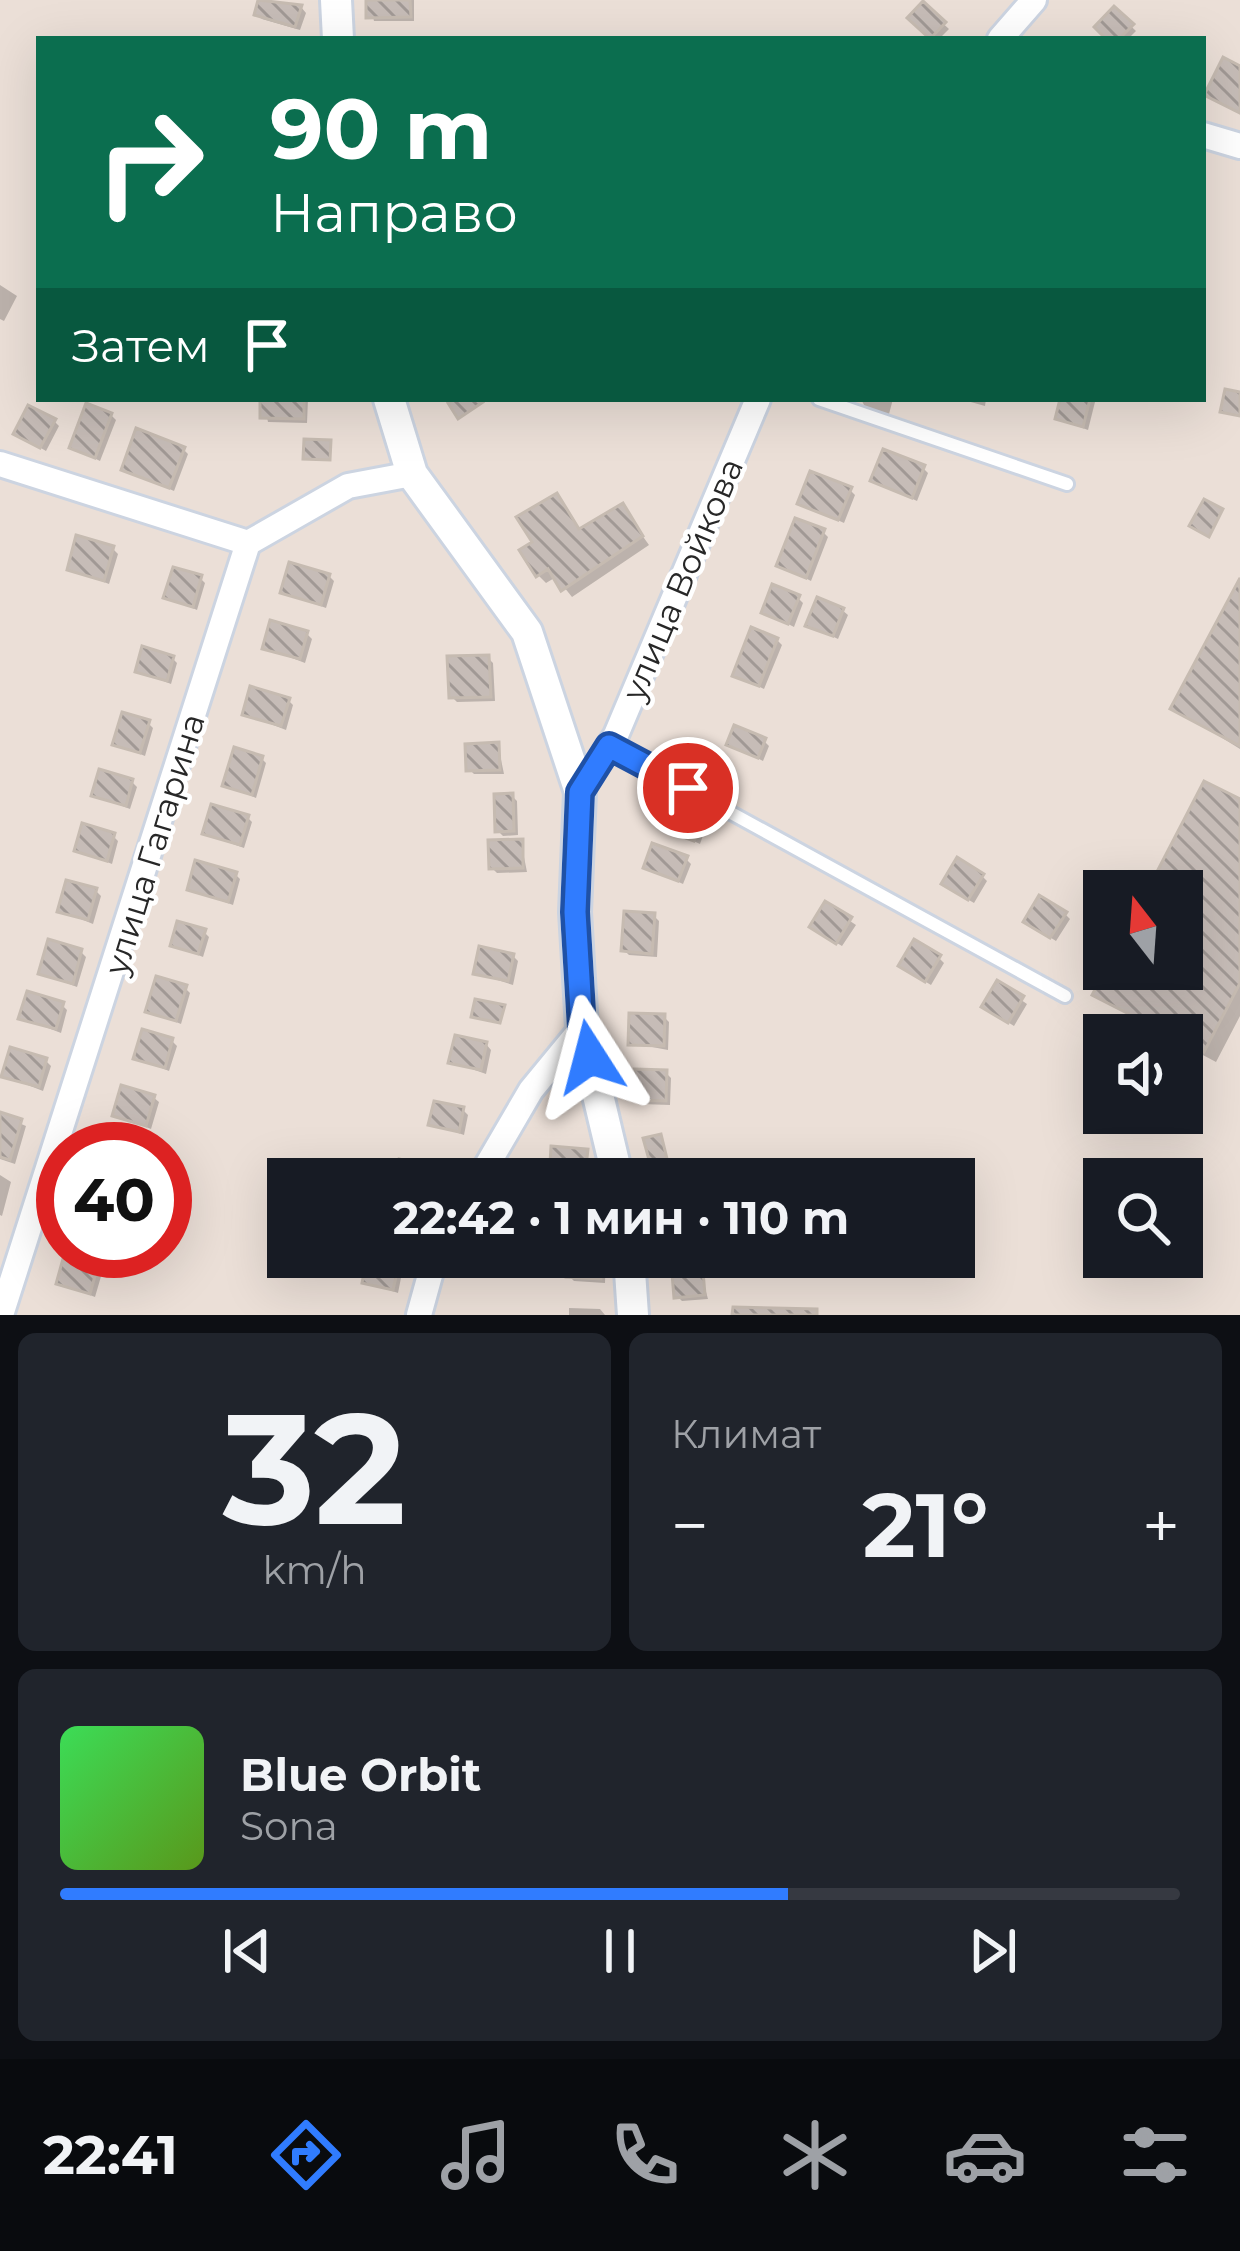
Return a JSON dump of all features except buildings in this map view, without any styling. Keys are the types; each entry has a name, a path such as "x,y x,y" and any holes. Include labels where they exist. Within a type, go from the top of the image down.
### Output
{"street":[{"path":"336,0 338,36"},
{"path":"1003,36 1034,0"},
{"path":"1206,136 1240,146"},
{"path":"390,402 412,474 527,632 580,792"},
{"name":"улица Войкова","path":"613,1158 582,1028 575,912 580,792 609,746 757,402"},
{"path":"0,464 248,543 348,486 412,474"},
{"name":"улица Гагарина","path":"1,1315 248,543"},
{"path":"491,1158 531,1090 582,1028"},
{"path":"419,1315 429,1278"},
{"path":"630,1278 633,1315"}],"lane":[{"path":"828,402 1067,484"},
{"path":"609,746 1065,996"}],"route":[{"path":"590,1057 582,1028 575,912 580,792 609,746 688,788"}]}
